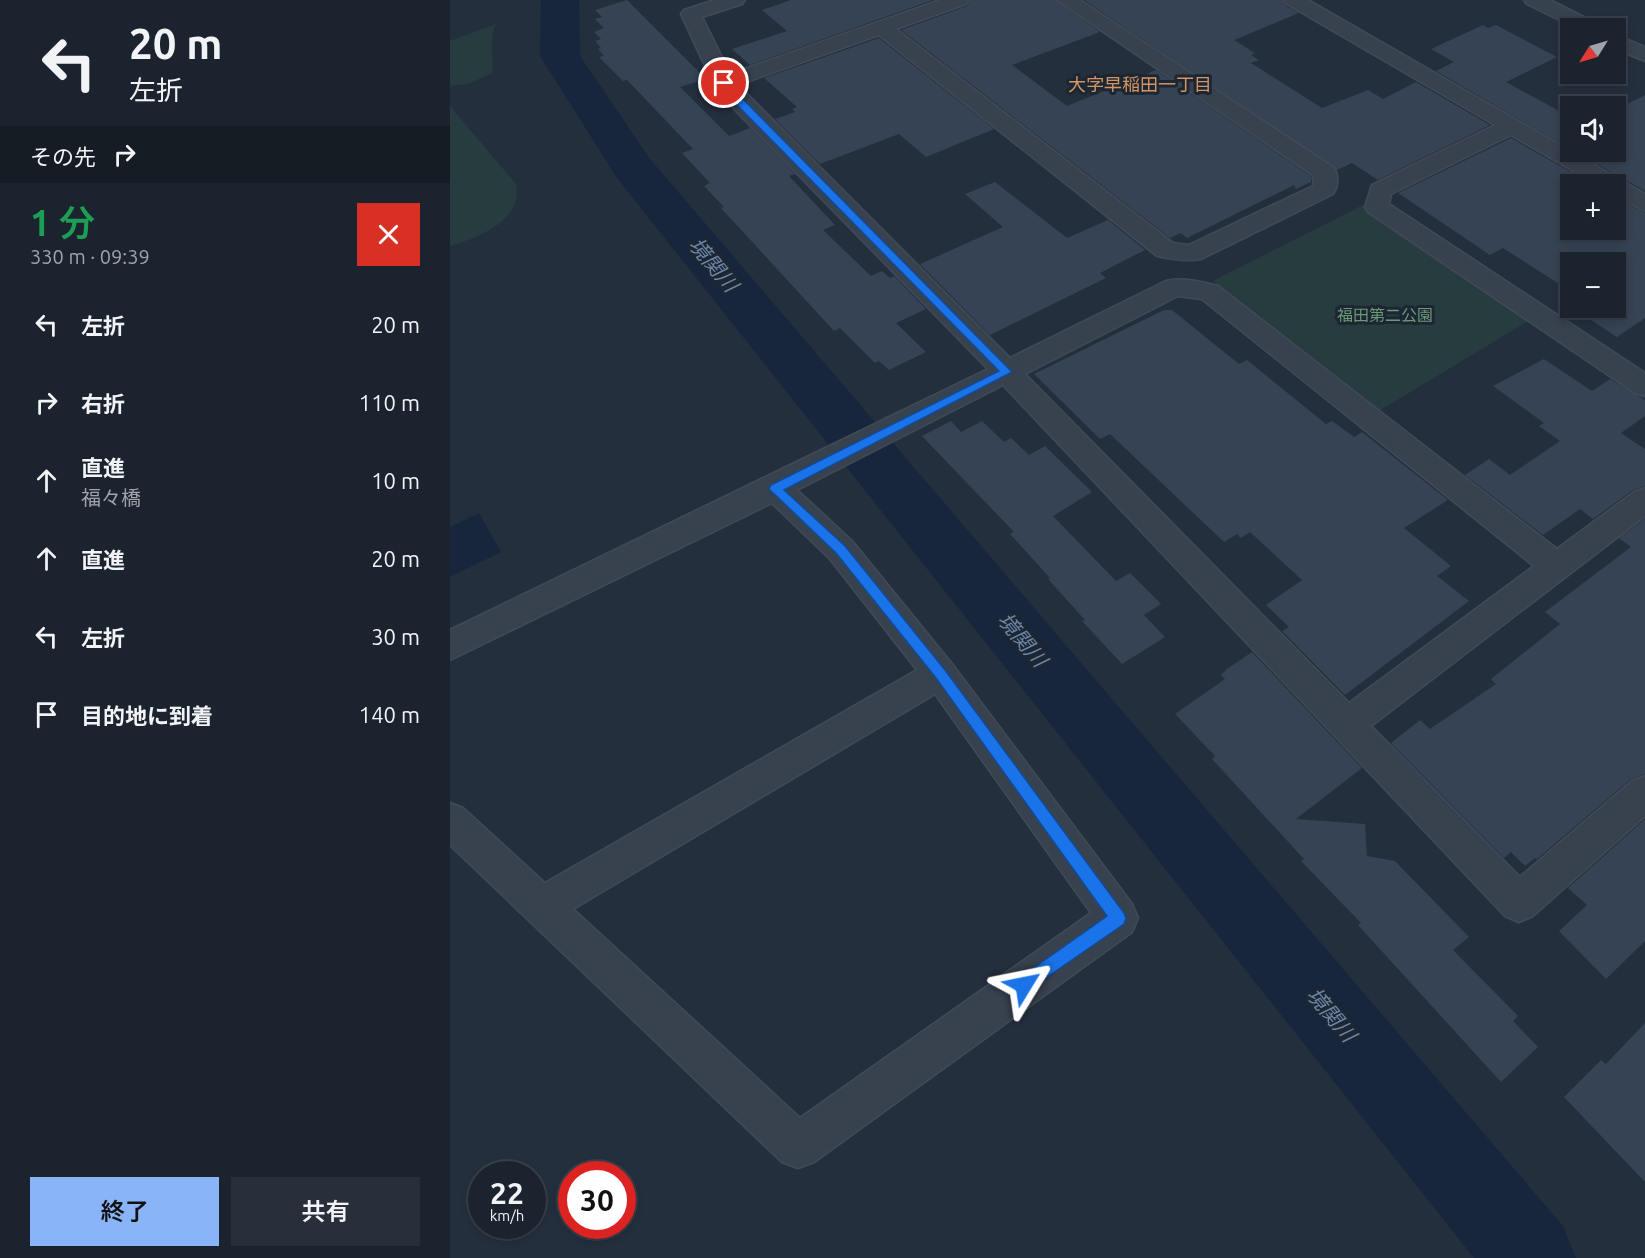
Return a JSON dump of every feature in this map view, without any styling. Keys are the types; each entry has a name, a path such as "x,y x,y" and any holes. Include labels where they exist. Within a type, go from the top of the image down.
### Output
{"street":[{"path":"735,0 691,15 724,83 742,104 1007,372 1519,903 1645,793"},
{"path":"724,83 959,0"},
{"path":"881,27 1166,250 1192,253 1325,189 1326,172 1067,0"},
{"path":"1294,0 1595,174"},
{"path":"1534,0 1571,18"},
{"path":"1626,45 1645,55"},
{"path":"1511,126 1380,190 1377,207 1645,386"},
{"path":"1626,192 1645,204"},
{"path":"450,646 776,489 1175,287 1209,292 1555,565"},
{"path":"450,820 798,1146 1118,918 940,674 841,550 776,489"},
{"path":"1347,724 1555,565 1645,500"},
{"path":"542,906 940,674"}],"green space":[{"path":"496,24 492,36 492,73 468,84 450,86 450,41"},
{"path":"450,106 516,184 516,197 513,208 506,218 474,238 450,246"},
{"name":"福田第二公園","path":"1363,205 1533,318 1379,411 1213,281"}],"water":[{"path":"479,513 501,552 450,577 450,527"}],"building":[{"path":"627,0 706,79 680,87 729,136 750,128 795,174 789,176 835,225 823,230 871,276 882,271 890,278 894,276 926,309 896,323 926,352 889,370 879,361 875,363 840,328 834,331 721,208 724,207 704,186 710,183 682,153 693,149 627,80 623,81 599,57 604,56 595,41 601,39 594,32 604,28 595,19 602,17 595,10"},
{"path":"791,0 933,0 750,65 732,49 787,31 762,10"},
{"path":"971,0 1055,0 1100,32 1012,65 1067,106 1156,70 1312,177 1311,182 1296,189 1294,185 1187,238 1181,233 1170,238 901,30 967,6"},
{"path":"1084,0 1282,0 1286,6 1299,13 1234,40 1255,53 1251,55 1259,60 1251,63 1322,108 1368,90 1383,99 1416,82 1490,125 1378,180 1352,163 1337,170"},
{"path":"1483,25 1488,28 1496,25 1557,57 1506,82 1560,112 1560,143 1436,71 1454,62 1431,49"},
{"path":"879,38 994,129 926,157 899,134 820,164 775,119 795,112 792,109 797,107 764,78"},
{"path":"1645,95 1645,191 1626,180 1626,174 1615,174 1594,162 1626,162 1626,105"},
{"path":"1511,138 1574,174 1560,174 1560,240 1626,240 1626,203 1645,213 1645,318 1617,337 1591,320 1594,318 1626,318 1626,252 1560,252 1560,285 1503,248 1490,255 1398,193"},
{"path":"995,182 1067,238 1108,220 1145,250 1100,273 1106,278 990,335 920,264 1003,227 965,194"},
{"path":"1164,310 1172,310 1239,364 1247,360 1326,424 1332,421 1354,437 1362,432 1448,500 1404,528 1451,566 1437,576 1469,601 1345,695 1282,631 1289,627 1266,605 1302,580 1250,532 1241,538 1237,534 1224,542 1110,434 1100,439 1034,374"},
{"path":"1544,359 1592,391 1610,379 1645,400 1645,416 1621,433 1645,449 1645,486 1633,490 1593,519 1580,509 1543,535 1465,475 1489,459 1510,475 1560,441 1539,426 1544,423 1493,386"},
{"path":"951,421 961,432 982,421 1004,442 1011,438 1029,455 1045,446 1092,492 1053,516 1116,581 1130,573 1161,604 1144,615 1165,637 1122,664 1082,621 1085,620 1010,534 1014,532 922,436"},
{"path":"1645,519 1645,774 1631,779 1537,859 1535,858 1525,866 1511,852 1504,858 1391,743 1420,720 1430,729 1496,684 1491,679 1560,624 1545,612 1631,547 1619,538"},
{"path":"1252,652 1362,768 1296,819 1365,824 1367,856 1395,861 1469,937 1453,950 1518,1016 1513,1021 1538,1047 1501,1082 1358,925 1361,923 1301,861 1304,859 1212,759 1215,756 1175,714 1225,679 1221,675 1227,669"},
{"path":"1645,819 1645,941 1606,979 1559,931 1587,905 1568,888"},
{"path":"1645,1023 1645,1182 1564,1097 1601,1060 1606,1064"}],"waterway":[{"name":"境関川","path":"560,0 560,56 633,168 1531,1258"}],"district":[{"name":"大字早稲田一丁目","path":"1140,85"}],"route":[{"path":"724,83 742,104 1007,372 776,489 841,550 940,674 1118,918 1024,985"}]}
